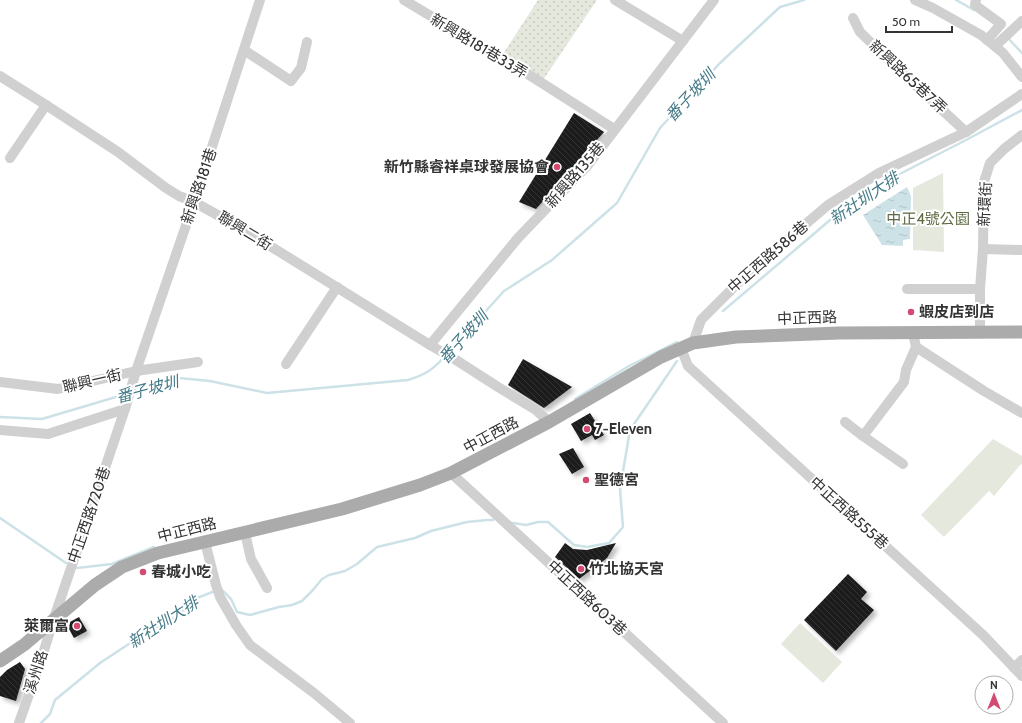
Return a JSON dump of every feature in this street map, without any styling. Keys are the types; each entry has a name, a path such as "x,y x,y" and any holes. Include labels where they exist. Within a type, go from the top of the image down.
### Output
{"main road":[{"name":"中正西路","path":"0,661 25,644 95,585 122,567 158,553 342,509 420,485 451,473 549,422 644,366 693,343 736,337 839,333 1022,332"}],"street":[{"name":"新興路181巷","path":"124,409 260,0"},
{"name":"新興路181巷33弄","path":"404,0 534,78 614,129"},
{"path":"615,0 683,41"},
{"name":"新興路135巷","path":"430,345 518,238 588,165 714,0"},
{"path":"915,0 933,8 981,35 1003,53 1021,75"},
{"path":"976,0 975,5 998,27 991,43"},
{"name":"新興路65巷7弄","path":"853,18 860,32 966,132"},
{"path":"991,43 1006,36 1022,21"},
{"path":"244,50 291,81 301,68 307,42"},
{"name":"聯興二街","path":"0,76 118,152 166,188 241,228 536,410 549,422"},
{"name":"中正西路586巷","path":"693,343 701,320 747,274 828,205 879,173 966,132 1022,94"},
{"path":"10,158 46,105"},
{"name":"新環街","path":"980,332 984,182 990,163 1004,149 1022,135"},
{"path":"983,249 1022,250"},
{"path":"286,364 337,287"},
{"path":"908,289 980,289"},
{"path":"863,436 904,382 906,370 916,347 913,333"},
{"path":"916,347 984,391 1022,413"},
{"name":"中正西路555巷","path":"680,348 688,366 982,635 1022,676"},
{"name":"聯興一街","path":"0,382 58,390 136,371 198,362"},
{"path":"0,430 48,434 124,409"},
{"name":"中正西路720巷","path":"53,621 124,409"},
{"path":"845,422 903,464"},
{"name":"中正西路603巷","path":"451,473 723,723"},
{"path":"245,533 251,559 267,588"},
{"path":"205,542 220,597 236,625 250,645 314,693 350,723"},
{"name":"溪州路","path":"19,723 53,621"},
{"path":"1014,668 1022,660"}],"green space":[{"path":"538,0 597,0 543,80 503,54"},
{"name":"中正4號公園","path":"943,173 944,252 913,250 913,188"},
{"path":"993,439 1022,456 1022,465 1021,464 994,496 989,491 944,537 921,515"},
{"path":"800,623 842,662 823,683 781,644"}],"water":[{"path":"907,187 911,196 910,239 903,240 903,246 882,245 863,215"}],"building":[{"name":"新竹縣睿祥桌球發展協會","path":"574,113 604,132 536,209 519,202"},
{"path":"523,359 572,387 544,408 508,385"},
{"name":"7-Eleven","path":"590,413 604,435 595,440 592,435 581,441 571,424"},
{"path":"573,448 584,467 572,474 559,454"},
{"name":"竹北協天宮","path":"565,543 573,549 587,550 616,543 607,558 579,579 555,557"},
{"path":"848,574 867,592 861,599 874,610 836,651 804,620"},
{"name":"萊爾富","path":"79,617 87,631 74,638 69,629 70,622"},
{"path":"20,662 25,669 16,701 0,696 0,677 7,670"}],"waterway":[{"name":"番子坡圳","path":"449,352 504,291 552,260 617,203 660,128 720,63 780,7 804,0"},
{"path":"956,0 974,10"},
{"path":"1007,37 1022,53"},
{"name":"新社圳大排","path":"723,311 836,215 890,179 1022,110"},
{"path":"575,399 629,366 677,342"},
{"name":"番子坡圳","path":"132,392 179,378 210,381 267,393 408,380 428,372 444,357"},
{"name":"新社圳大排","path":"513,523 526,525 538,522 548,522 574,545 587,547 609,543 623,527 620,489 630,430 677,361"},
{"name":"番子坡圳","path":"0,417 42,419 126,394"},
{"path":"0,518 66,563"},
{"name":"新社圳大排","path":"222,590 231,599 237,612 250,615 292,605 302,601 322,579 329,575 345,571 357,564 377,547 415,538 431,531 467,522 493,520"},
{"path":"77,568 112,564 154,547"},
{"name":"新社圳大排","path":"41,723 50,714 55,700 100,663 150,630 172,620 197,598 215,591"}],"place":[{"name":"新竹縣睿祥桌球發展協會","path":"557,167"},
{"name":"蝦皮店到店","path":"911,312"},
{"name":"7-Eleven","path":"587,429"},
{"name":"聖德宮","path":"586,480"},
{"name":"竹北協天宮","path":"581,569"},
{"name":"春城小吃","path":"143,572"},
{"name":"萊爾富","path":"77,626"}]}
